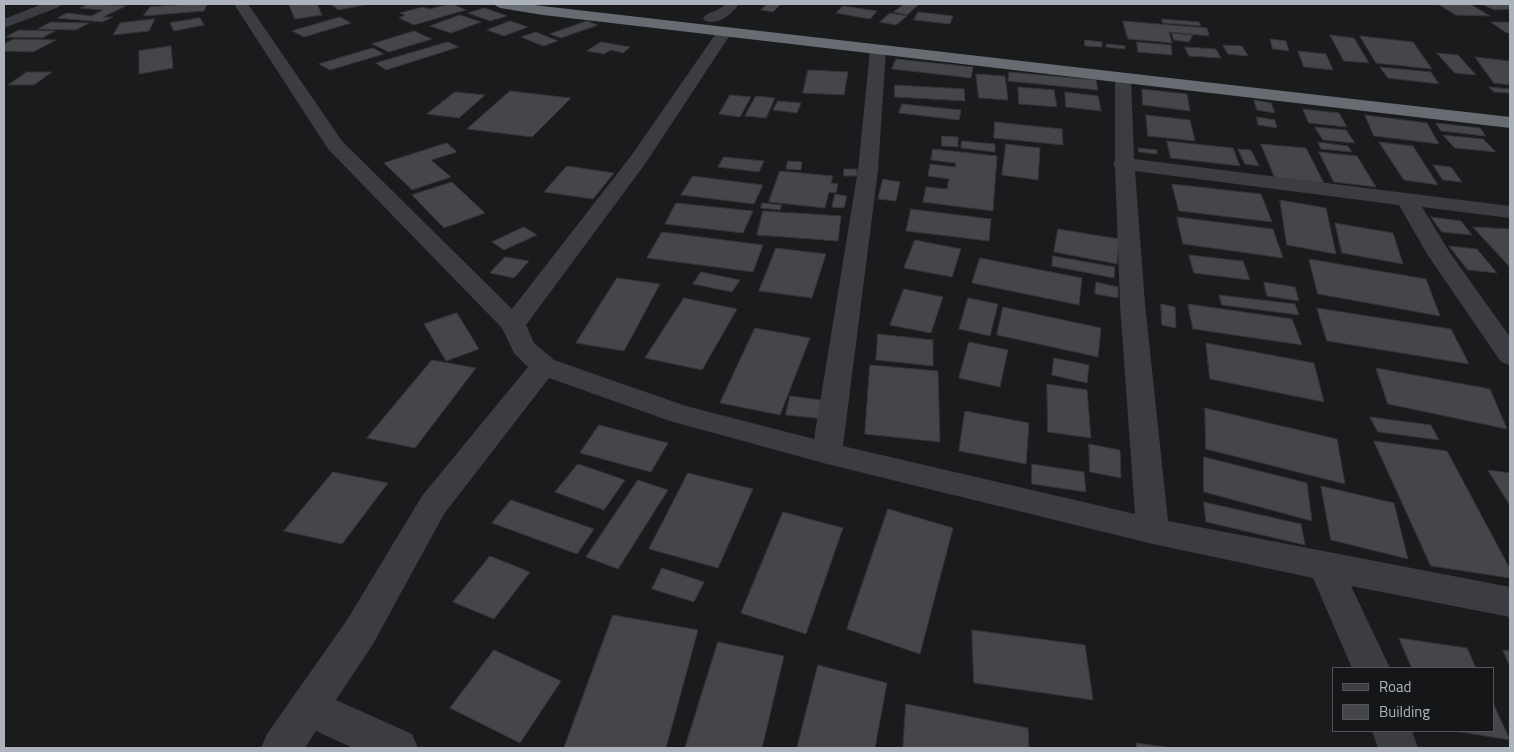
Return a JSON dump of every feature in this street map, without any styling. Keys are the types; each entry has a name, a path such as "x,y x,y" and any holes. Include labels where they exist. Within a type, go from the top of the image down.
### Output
{"highway":[{"path":"500,4 542,11 717,25 1168,75 1510,108"},
{"path":"591,4 878,50 1123,77 1168,75 1510,123"}],"street":[{"path":"4,24 54,4"},
{"path":"241,4 335,145 513,325 523,347 544,366 680,414 827,452 1153,531 1510,602"},
{"path":"513,325 638,160 717,25 732,4"},
{"path":"4,10 36,5"},
{"path":"4,18 36,5"},
{"path":"827,452 868,170 878,50"},
{"path":"1123,77 1123,164 1128,252 1153,531"},
{"path":"1123,164 1510,212"},
{"path":"1406,199 1439,254 1510,356"},
{"path":"281,748 360,632 434,505 544,366"},
{"path":"1325,566 1371,667"},
{"path":"310,708 398,748"},
{"path":"1392,732 1398,748"}],"building":[{"path":"89,4 126,6 103,17 113,17 102,22 57,18 67,13 91,16 103,10 80,8"},
{"path":"207,4 204,11 143,16 150,7"},
{"path":"289,4 317,4 322,15 295,19"},
{"path":"331,4 368,4 339,10"},
{"path":"452,4 466,10 414,25 399,18 405,15 400,13 422,7 429,9"},
{"path":"767,4 781,4 773,12 761,10"},
{"path":"904,4 918,5 907,15 894,12"},
{"path":"1438,4 1470,4 1490,16 1456,15"},
{"path":"1481,4 1510,4 1510,9 1495,10"},
{"path":"843,6 877,11 870,19 836,13"},
{"path":"485,8 507,16 490,21 468,13"},
{"path":"918,12 953,16 950,24 914,20"},
{"path":"890,13 907,16 896,25 880,22"},
{"path":"460,15 481,22 451,33 430,26"},
{"path":"340,17 351,23 304,37 292,31"},
{"path":"200,18 204,25 174,31 170,23"},
{"path":"155,19 149,31 113,35 120,23"},
{"path":"1162,19 1199,22 1201,26 1163,23"},
{"path":"510,21 528,27 504,36 487,30"},
{"path":"587,21 598,25 561,38 550,34"},
{"path":"1123,21 1207,28 1209,36 1169,32 1172,43 1128,39"},
{"path":"51,22 89,23 76,30 38,29"},
{"path":"1491,22 1510,22 1510,33 1507,33"},
{"path":"19,30 55,31 42,38 6,37"},
{"path":"414,31 432,39 389,52 372,44"},
{"path":"536,32 558,41 543,46 521,37"},
{"path":"1172,33 1193,35 1189,42 1174,40"},
{"path":"1330,35 1354,38 1369,63 1344,61"},
{"path":"1360,36 1413,42 1432,69 1376,63"},
{"path":"14,39 56,40 33,52 4,51 4,44"},
{"path":"1270,39 1286,41 1289,51 1273,49"},
{"path":"1085,40 1102,42 1102,47 1085,46"},
{"path":"448,42 459,47 386,70 376,63"},
{"path":"601,42 630,47 623,53 611,50 604,54 587,51"},
{"path":"1137,42 1171,45 1172,55 1138,52"},
{"path":"1107,44 1125,46 1125,49 1106,47"},
{"path":"1223,45 1242,46 1248,56 1228,54"},
{"path":"171,46 173,68 139,74 139,51"},
{"path":"1185,47 1216,49 1221,58 1189,56"},
{"path":"373,48 384,54 330,70 319,64"},
{"path":"1298,51 1326,54 1333,70 1304,67"},
{"path":"1437,53 1458,55 1476,75 1455,73"},
{"path":"1475,57 1510,61 1510,85 1494,83"},
{"path":"896,59 973,67 971,78 892,69"},
{"path":"1380,67 1431,72 1439,84 1388,78"},
{"path":"808,70 848,72 844,95 803,93"},
{"path":"27,72 52,72 34,85 8,85"},
{"path":"1009,72 1096,80 1098,90 1008,81"},
{"path":"976,74 1005,76 1008,100 979,98"},
{"path":"895,85 964,89 965,101 895,97"},
{"path":"1018,87 1054,90 1057,107 1019,104"},
{"path":"1489,87 1510,89 1510,93 1494,92"},
{"path":"1142,89 1187,94 1190,111 1143,105"},
{"path":"510,91 571,98 532,137 467,129"},
{"path":"455,92 485,95 459,118 427,114"},
{"path":"1065,92 1098,96 1101,111 1066,107"},
{"path":"730,95 751,97 740,117 719,114"},
{"path":"756,96 775,98 766,118 745,116"},
{"path":"1254,100 1271,103 1275,113 1257,110"},
{"path":"778,101 801,103 797,113 773,110"},
{"path":"902,104 961,110 959,120 899,113"},
{"path":"1303,109 1339,113 1347,127 1309,123"},
{"path":"1146,115 1190,120 1195,141 1148,136"},
{"path":"1365,115 1427,123 1439,144 1374,136"},
{"path":"1257,117 1275,120 1277,128 1258,125"},
{"path":"995,122 1062,129 1063,145 994,138"},
{"path":"1436,123 1480,128 1486,136 1441,131"},
{"path":"1315,127 1346,130 1355,143 1323,140"},
{"path":"1443,135 1483,139 1496,152 1455,148"},
{"path":"942,136 958,137 958,147 942,146"},
{"path":"962,141 995,144 995,152 961,148"},
{"path":"1167,141 1233,148 1240,166 1171,158"},
{"path":"1318,142 1348,146 1352,152 1321,149"},
{"path":"1379,142 1413,146 1438,185 1404,180"},
{"path":"447,143 457,152 431,160 451,177 412,190 384,163"},
{"path":"1006,144 1040,148 1038,180 1002,175"},
{"path":"1261,144 1306,148 1324,183 1275,178"},
{"path":"1138,148 1157,150 1157,154 1139,152"},
{"path":"933,149 997,156 993,211 923,202 926,187 947,189 949,179 928,176 930,164 955,167 956,163 931,160"},
{"path":"1238,149 1251,150 1259,166 1245,164"},
{"path":"1319,152 1357,156 1376,187 1334,182"},
{"path":"724,157 764,161 759,172 718,167"},
{"path":"788,161 802,162 801,170 786,169"},
{"path":"1433,165 1451,167 1462,182 1443,180"},
{"path":"567,166 614,173 593,199 544,192"},
{"path":"844,169 857,169 857,176 844,176"},
{"path":"780,171 833,176 831,183 838,184 836,193 829,192 825,208 769,202"},
{"path":"693,176 763,185 754,204 681,195"},
{"path":"883,179 900,182 896,201 878,199"},
{"path":"452,182 485,213 444,228 412,195"},
{"path":"1172,184 1261,194 1272,222 1179,211"},
{"path":"835,194 847,196 844,208 832,207"},
{"path":"1280,200 1326,208 1336,254 1287,245"},
{"path":"676,203 753,211 743,233 665,224"},
{"path":"762,203 782,205 780,210 761,208"},
{"path":"911,209 991,219 989,241 906,231"},
{"path":"763,211 841,216 838,241 757,235"},
{"path":"1177,217 1273,229 1283,258 1183,244"},
{"path":"1431,217 1461,221 1472,235 1442,232"},
{"path":"1335,223 1393,233 1403,264 1342,253"},
{"path":"524,227 537,235 504,250 492,242"},
{"path":"1473,227 1510,229 1510,267"},
{"path":"1058,229 1119,239 1117,264 1054,252"},
{"path":"662,232 763,245 753,272 647,258"},
{"path":"915,240 961,249 952,277 904,268"},
{"path":"1449,246 1477,249 1497,273 1468,270"},
{"path":"776,248 826,254 812,298 759,291"},
{"path":"1189,255 1243,261 1250,280 1194,273"},
{"path":"1053,256 1115,267 1114,278 1052,266"},
{"path":"505,257 529,261 514,278 490,273"},
{"path":"980,258 1082,278 1079,305 972,283"},
{"path":"1309,259 1426,279 1440,316 1318,294"},
{"path":"701,272 740,280 732,292 693,284"},
{"path":"617,278 660,284 624,351 576,343"},
{"path":"1096,282 1118,287 1118,298 1095,294"},
{"path":"1264,282 1295,287 1299,301 1267,296"},
{"path":"904,289 943,297 931,333 890,325"},
{"path":"1219,295 1295,304 1299,315 1222,305"},
{"path":"684,298 737,309 702,370 645,358"},
{"path":"968,298 998,304 990,336 959,329"},
{"path":"1161,304 1175,307 1176,328 1162,325"},
{"path":"1188,304 1292,319 1302,345 1193,329"},
{"path":"1003,307 1101,328 1098,357 997,335"},
{"path":"1317,308 1451,329 1469,364 1327,341"},
{"path":"457,313 479,349 446,361 424,324"},
{"path":"755,328 810,338 780,415 720,403"},
{"path":"878,334 933,340 933,366 876,360"},
{"path":"969,342 1008,350 1000,387 959,378"},
{"path":"1206,343 1314,363 1324,402 1210,379"},
{"path":"1054,358 1089,365 1087,383 1052,375"},
{"path":"432,360 476,368 415,448 367,438"},
{"path":"870,365 938,371 940,442 865,434"},
{"path":"1376,368 1490,389 1507,429 1388,404"},
{"path":"1047,384 1087,390 1091,438 1048,432"},
{"path":"790,396 829,401 825,419 786,415"},
{"path":"1205,408 1337,439 1345,484 1206,449"},
{"path":"965,411 1029,423 1026,464 959,451"},
{"path":"1370,417 1431,425 1439,440 1378,432"},
{"path":"599,425 668,443 651,472 580,453"},
{"path":"1374,441 1447,451 1510,569 1510,578 1431,566"},
{"path":"1089,444 1120,450 1121,478 1090,472"},
{"path":"1204,457 1307,483 1312,521 1204,492"},
{"path":"578,464 625,480 604,510 555,492"},
{"path":"1032,464 1084,472 1086,492 1032,484"},
{"path":"1488,470 1510,473 1510,505"},
{"path":"333,472 388,483 342,544 284,531"},
{"path":"688,473 753,489 718,568 649,549"},
{"path":"638,480 668,490 618,569 586,557"},
{"path":"1321,486 1394,503 1408,559 1331,540"},
{"path":"511,500 594,529 577,554 492,523"},
{"path":"1204,502 1301,524 1305,545 1206,522"},
{"path":"888,509 953,528 920,654 847,629"},
{"path":"783,512 843,528 806,634 741,613"},
{"path":"490,556 530,572 494,619 453,602"},
{"path":"662,568 704,582 694,602 652,589"},
{"path":"613,615 698,630 666,748 564,748"},
{"path":"972,630 1085,645 1093,700 974,683"},
{"path":"1399,638 1467,648 1476,667 1412,667"},
{"path":"718,642 784,656 762,748 685,748"},
{"path":"494,650 561,681 520,743 450,708"},
{"path":"1503,650 1510,651 1510,666"},
{"path":"818,665 887,683 875,748 797,748"},
{"path":"906,704 1028,728 1029,748 903,748"},
{"path":"1494,705 1510,740 1461,732 1494,732"},
{"path":"1136,743 1173,748 1137,748"}]}
